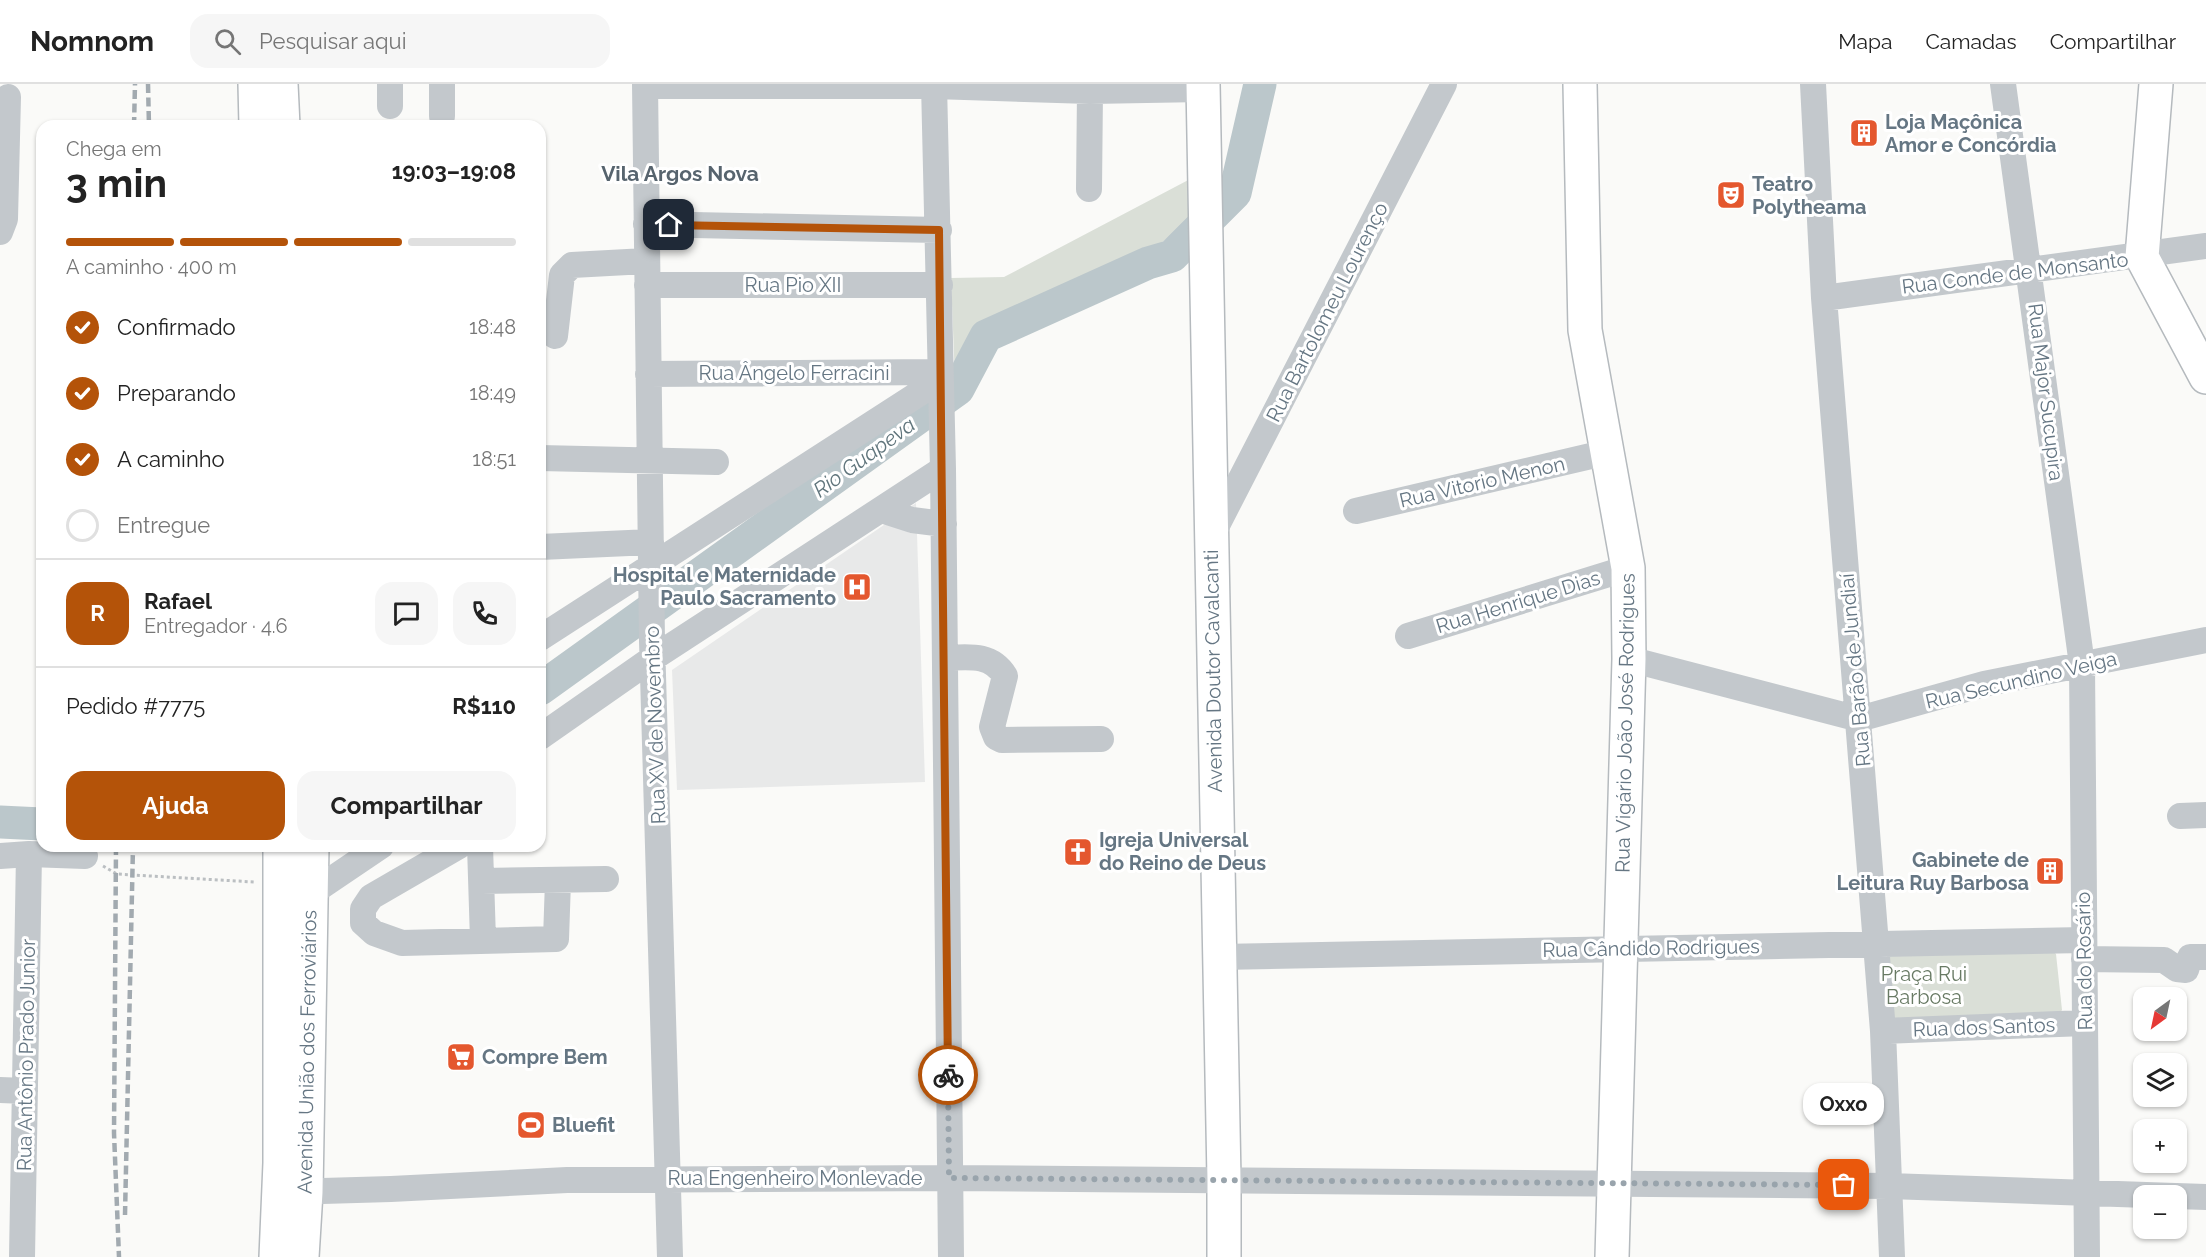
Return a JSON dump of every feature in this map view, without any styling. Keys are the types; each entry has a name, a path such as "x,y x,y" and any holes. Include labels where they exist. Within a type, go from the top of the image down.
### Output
{"main road":[{"path":"255,84 256,120"},
{"path":"281,84 283,120"},
{"name":"Rua Vigário João José Rodrigues","path":"1580,84 1585,330 1628,568 1629,659 1616,1182 1612,1257"},
{"path":"2156,84 2142,256 2206,377"},
{"name":"Avenida Doutor Cavalcanti","path":"1203,86 1224,1257"},
{"name":"Avenida União dos Ferroviários","path":"276,1257 293,1192 312,852"},
{"name":"Avenida União dos Ferroviários","path":"280,861 293,1192 302,1257"}],"street":[{"path":"442,84 442,116"},
{"name":"Rua Bartolomeu Lourenço","path":"1210,539 1443,84"},
{"name":"Rua Barão de Jundiaí","path":"1813,84 1824,298 1884,1031 1892,1257"},
{"name":"Rua Major Sucupira","path":"2003,84 2082,665"},
{"path":"645,85 934,85 1090,91 1203,86"},
{"name":"Rua XV de Novembro","path":"645,85 653,650 670,1257"},
{"path":"934,85 944,524 951,1257"},
{"path":"1089,189 1090,91"},
{"path":"0,232 5,219 8,97"},
{"path":"646,224 939,230"},
{"name":"Rua Conde de Monsanto","path":"1824,298 2030,272 2206,246"},
{"name":"Rua Pio XII","path":"555,336 562,275 572,265 647,273 940,285"},
{"name":"Rua Ângelo Ferracini","path":"648,374 940,383"},
{"path":"546,635 652,576 940,383"},
{"name":"Rua Vitorio Menon","path":"1356,511 1608,452"},
{"path":"546,458 716,462"},
{"path":"546,732 653,650 881,510 942,458"},
{"path":"881,510 912,520 944,524"},
{"path":"546,547 651,542"},
{"name":"Rua Henrique Dias","path":"1408,636 1628,568"},
{"name":"Rua Secundino Veiga","path":"1859,720 1984,684 2206,640"},
{"path":"945,658 986,658 999,666 1005,676 992,727 996,737 1002,740 1101,739"},
{"path":"1629,659 1859,720"},
{"name":"Rua do Rosário","path":"2082,665 2087,1257"},
{"path":"2180,816 2206,815"},
{"path":"310,894 372,852"},
{"path":"449,852 371,897 363,909 363,923 374,933 402,943 555,939 558,881"},
{"path":"480,852 483,940"},
{"path":"0,856 29,854 85,856"},
{"name":"Rua Antônio Prado Junior","path":"22,1257 29,854"},
{"path":"482,881 606,879"},
{"name":"Rua Cândido Rodrigues","path":"1219,957 1877,944 2084,958 2163,977 2176,969 2188,968 2190,957 2206,957"},
{"name":"Rua dos Santos","path":"1884,1031 2085,1023"},
{"path":"0,1090 25,1091"},
{"name":"Rua Engenheiro Monlevade","path":"293,1192 567,1180 949,1178 1616,1182 1889,1186 2133,1194"},
{"name":"Rua Engenheiro Monlevade","path":"2187,1196 2206,1197"}],"path":[{"path":"85,856 117,874 280,861"}],"shaded area":[{"name":"Hospital e Maternidade Paulo Sacramento","path":"916,503 925,782 677,790 672,670"}],"green space":[{"path":"1194,177 1197,215 1151,251 1035,301 976,333 955,380 951,278 1004,277"},
{"name":"Praça Rui Barbosa","path":"2047,946 2056,954 2062,1010 2055,1019 1895,1023 1884,961 1893,948"}],"waterway":[{"name":"Rio Guapeva","path":"546,685 958,389 986,336 1148,263 1172,256 1235,193 1260,84"},
{"name":"Rio Guapeva","path":"0,822 36,824"}],"railway":[{"path":"134,120 135,84"},
{"path":"148,84 149,120"},
{"path":"116,852 114,1133 119,1257"},
{"path":"125,1215 133,852"}],"way so far":[{"path":"948,1075 949,1178 1844,1185"}],"place":[{"name":"Loja Maçônica Amor e Concórdia","path":"1864,133"},
{"name":"Teatro Polytheama","path":"1731,195"},
{"name":"Hospital e Maternidade Paulo Sacramento","path":"857,587"},
{"name":"Igreja Universal do Reino de Deus","path":"1078,852"},
{"name":"Gabinete de Leitura Ruy Barbosa","path":"2050,871"},
{"name":"Compre Bem","path":"461,1057"},
{"name":"Bluefit","path":"531,1125"},
{"name":"Oxxo","path":"1844,1185"}],"district":[{"name":"Vila Argos Nova","path":"680,173"}],"route":[{"path":"669,225 939,230 948,1075"}]}
